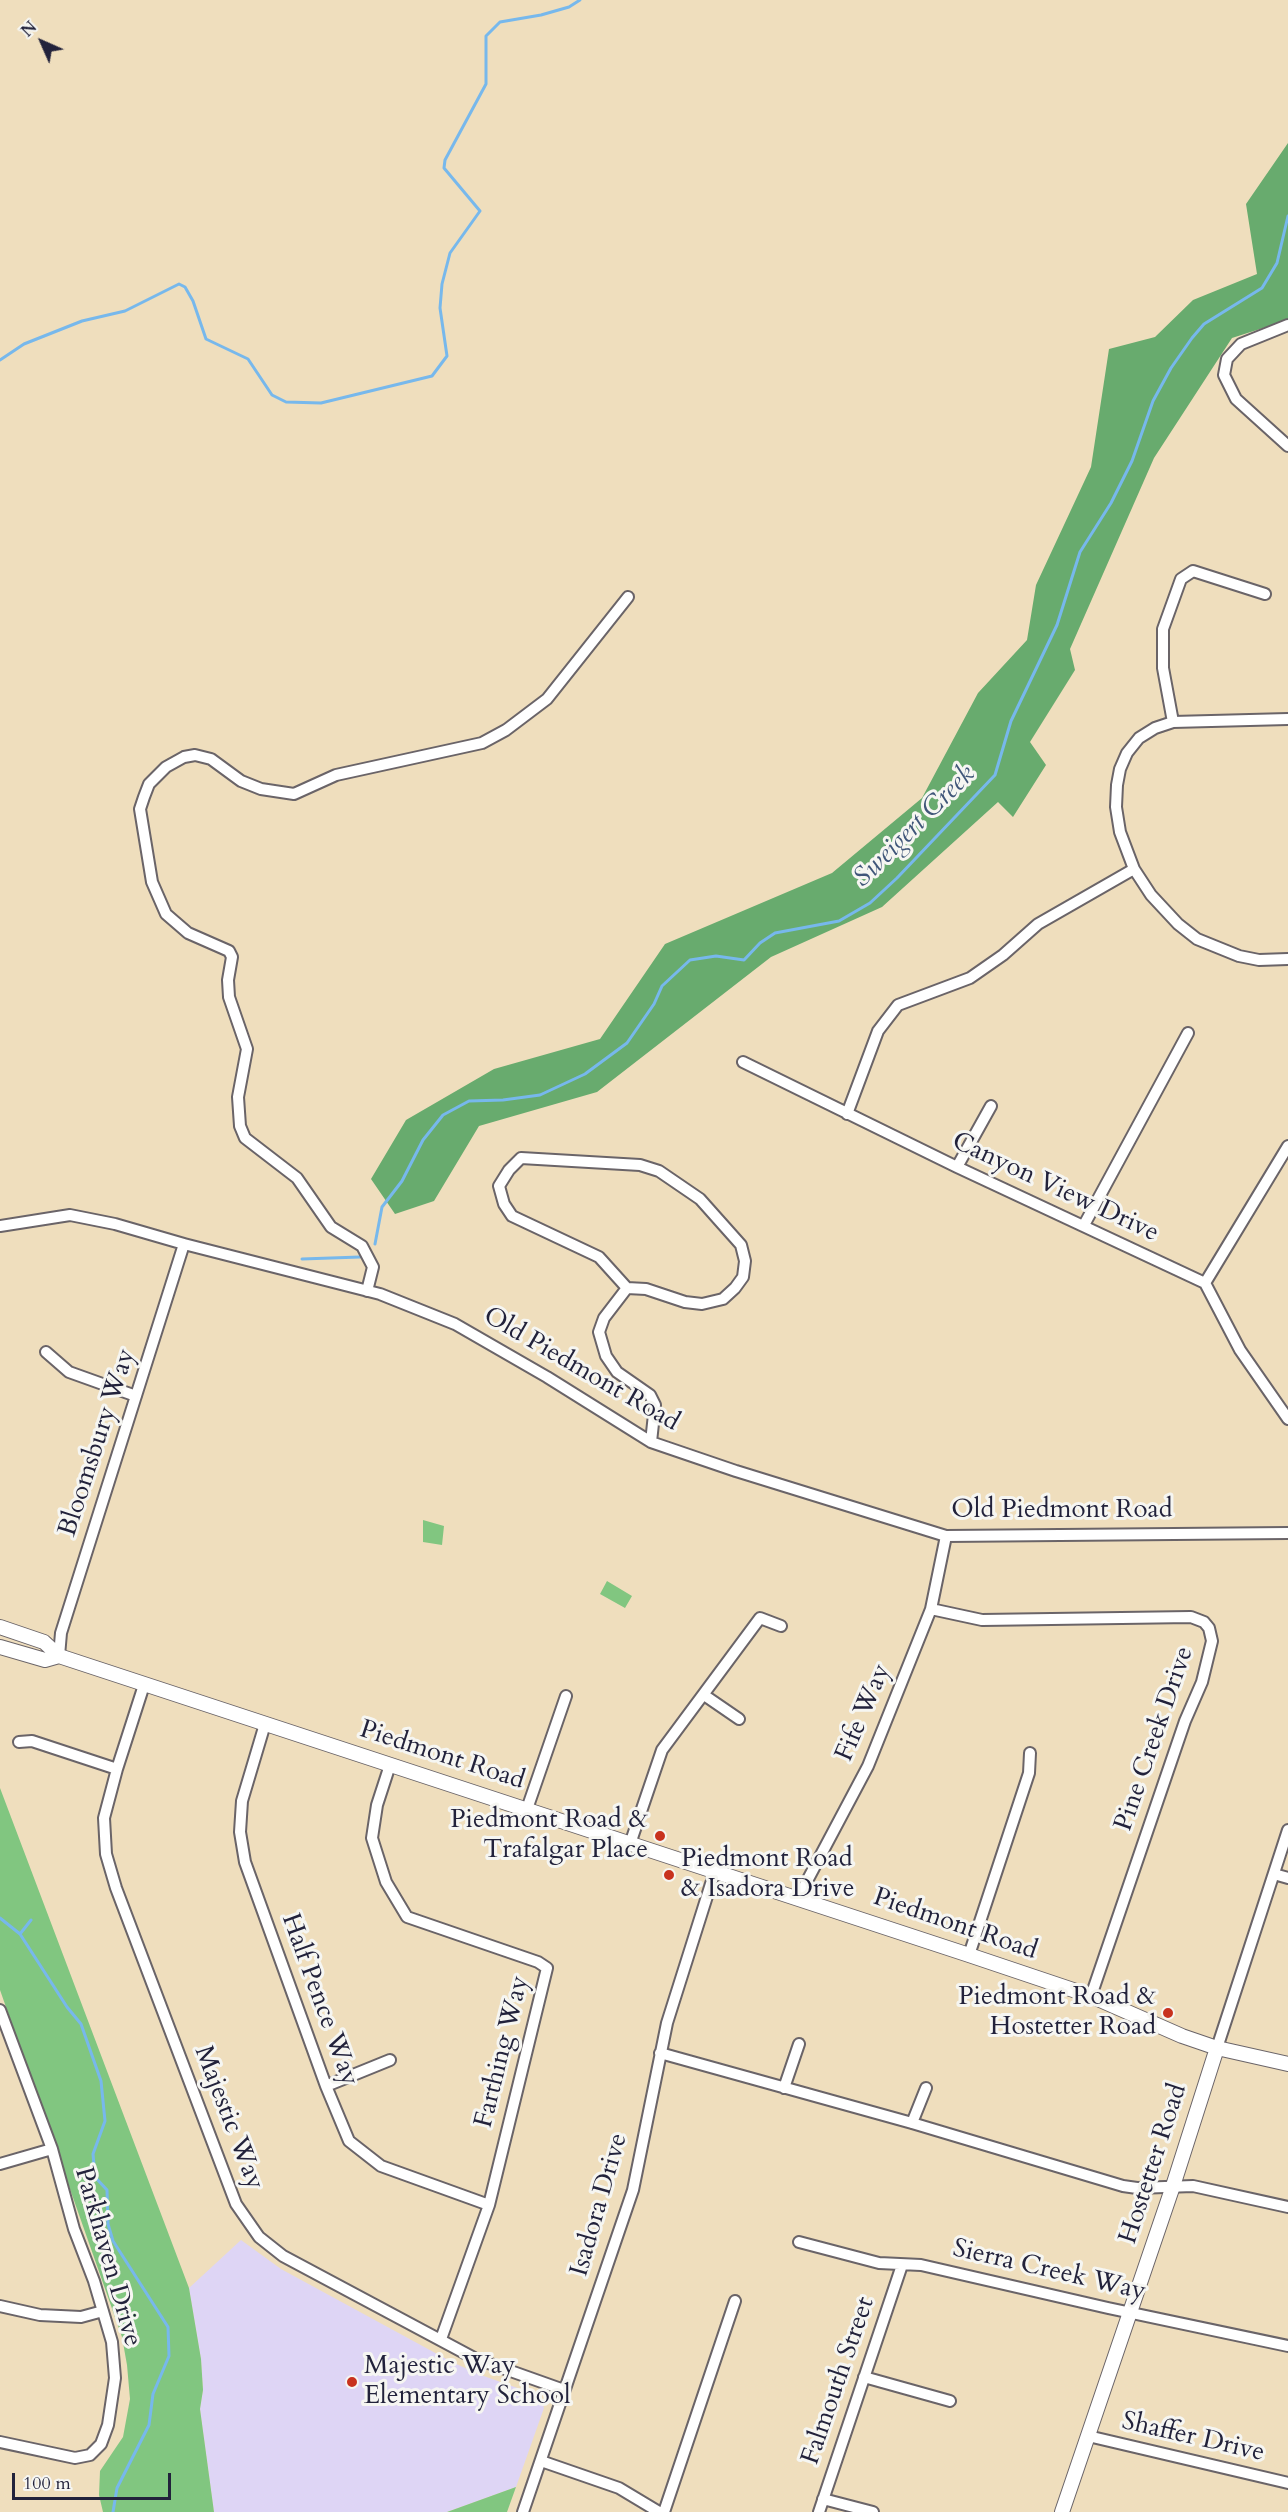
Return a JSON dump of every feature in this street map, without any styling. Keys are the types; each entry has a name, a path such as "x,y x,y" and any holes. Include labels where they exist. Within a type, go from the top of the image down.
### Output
{"main road":[{"name":"Piedmont Road","path":"0,1627 44,1642 58,1656 1091,1996 1167,2030 1217,2048 1288,2064"},
{"name":"Piedmont Road","path":"0,1647 45,1660 58,1656"},
{"name":"Hostetter Road","path":"1062,2512 1173,2186 1217,2048"}],"street":[{"path":"1288,325 1241,344 1227,359 1224,375 1236,399 1288,446"},
{"path":"1173,722 1163,668 1163,629 1181,579 1193,571 1264,594"},
{"path":"367,1291 373,1267 362,1246 331,1227 297,1178 245,1138 240,1126 238,1097 247,1049 229,997 228,980 232,957 229,951 188,933 166,914 152,882 140,809 144,797 149,784 166,767 184,757 195,755 211,759 241,781 261,789 294,794 336,775 482,743 506,730 548,699 628,597"},
{"path":"1288,719 1173,722 1155,728 1139,738 1127,753 1120,769 1116,807 1120,832 1134,868 1151,895 1178,924 1197,939 1239,956 1259,960 1288,959"},
{"path":"847,1114 878,1031 898,1005 970,978 1003,956 1038,924 1134,868"},
{"path":"1084,1225 1188,1033"},
{"name":"Canyon View Drive","path":"743,1062 957,1167 1205,1283"},
{"path":"957,1167 991,1106"},
{"path":"1286,1412 1240,1350 1205,1283 1288,1146"},
{"path":"521,1158 640,1165 659,1171 700,1199 741,1245 745,1261 743,1277 723,1299 702,1304 685,1302 646,1289 627,1288 599,1257 512,1216 504,1204 499,1186 509,1170 521,1158"},
{"name":"Old Piedmont Road","path":"0,1226 70,1215 115,1224 380,1294 455,1324 547,1377 651,1442 736,1471 946,1536 1288,1533"},
{"name":"Bloomsbury Way","path":"58,1656 61,1633 184,1244"},
{"path":"627,1288 604,1318 599,1332 606,1356 617,1372 650,1395 655,1405 651,1442"},
{"path":"46,1352 69,1372 136,1396"},
{"name":"Fife Way","path":"798,1898 868,1766 931,1609 946,1536"},
{"name":"Pine Creek Drive","path":"931,1609 982,1620 1191,1617 1204,1622 1209,1628 1212,1641 1202,1682 1185,1722 1091,1996"},
{"path":"630,1844 662,1750 760,1618 781,1626"},
{"name":"Majestic Way","path":"144,1685 104,1818 106,1854 116,1888 236,2204 259,2237 283,2256 474,2358 564,2390"},
{"path":"704,1695 739,1719"},
{"path":"528,1809 566,1696"},
{"name":"Half Pence Way","path":"265,1724 242,1800 242,1842 245,1862 326,2086 349,2141 381,2166 489,2205"},
{"path":"19,1742 32,1741 117,1769"},
{"path":"969,1955 1029,1773 1030,1753"},
{"name":"Farthing Way","path":"390,1765 377,1805 372,1838 386,1882 407,1917 538,1962 547,1968 489,2205 441,2339"},
{"name":"Hostetter Road","path":"1217,2048 1288,1830"},
{"name":"Isadora Drive","path":"523,2512 633,2190 667,2023 715,1871"},
{"path":"1274,1874 1288,1878"},
{"name":"Parkhaven Drive","path":"0,2442 75,2457 90,2455 96,2450 108,2425 116,2378 112,2343 94,2281 74,2229 52,2149 1,2016"},
{"path":"784,2088 799,2044"},
{"path":"660,2053 912,2123 1123,2186 1137,2188 1193,2186 1288,2207"},
{"path":"326,2086 390,2060"},
{"path":"912,2123 926,2088"},
{"path":"0,2164 52,2149"},
{"name":"Sierra Creek Way","path":"799,2242 879,2263 921,2265 1129,2313 1288,2346"},
{"name":"Falmouth Street","path":"819,2512 902,2265"},
{"path":"541,2461 619,2488 662,2512 735,2301"},
{"path":"0,2306 40,2315 81,2317 103,2311"},
{"path":"864,2377 950,2401"},
{"name":"Shaffer Drive","path":"1088,2436 1288,2482"},
{"path":"823,2499 873,2512"}],"shaded area":[{"name":"Majestic Way Elementary School","path":"241,2240 281,2269 450,2361 478,2374 540,2396 544,2408 516,2487 447,2512 214,2512 200,2409 203,2390 201,2359 189,2288"}],"green space":[{"path":"1288,143 1288,320 1232,338 1154,458 1070,649 1075,670 1030,742 1046,765 1013,817 998,802 882,907 771,957 597,1092 479,1126 434,1201 395,1214 371,1179 406,1120 494,1069 600,1039 665,944 832,873 922,798 978,693 1027,640 1036,585 1091,467 1109,349 1155,337 1193,300 1257,274 1246,204"},
{"path":"423,1520 444,1526 442,1545 423,1542"},
{"path":"607,1581 632,1596 625,1608 600,1594"},
{"path":"0,1788 189,2288 201,2359 203,2390 200,2409 214,2512 103,2512 99,2495 100,2471 123,2437 130,2399 127,2365 122,2337 0,1990"},
{"path":"516,2487 507,2512 447,2512"}],"waterway":[{"path":"0,360 24,344 82,321 125,311 179,284 185,287 193,301 206,339 248,359 272,395 286,402 321,403 432,376 447,356 440,308 442,284 450,253 480,211 444,168 445,160 486,84 486,36 500,22 541,15 569,7 580,0"},
{"name":"Sweigert Creek","path":"375,1244 382,1207 402,1181 423,1140 443,1115 469,1101 503,1100 540,1095 585,1074 627,1043 654,1004 662,986 690,960 716,956 744,960 760,943 775,933 839,921 870,903 897,878 995,775 1011,721 1057,625 1080,552 1111,503 1132,461 1153,401 1171,368 1204,324 1262,288 1277,263 1288,216"},
{"name":"Sweigert Creek","path":"302,1259 360,1257"},
{"path":"0,1918 20,1934 67,2007 81,2024 101,2081 105,2121 93,2154 95,2177 107,2190 108,2224 113,2241 168,2327 169,2356 153,2394 149,2425 117,2488 113,2512"},
{"name":"Sweigert Creek","path":"20,1934 31,1920"}],"place":[{"name":"Piedmont Road & Trafalgar Place","path":"660,1836"},
{"name":"Piedmont Road & Isadora Drive","path":"669,1875"},
{"name":"Piedmont Road & Hostetter Road","path":"1168,2013"},
{"name":"Majestic Way Elementary School","path":"352,2382"}]}
